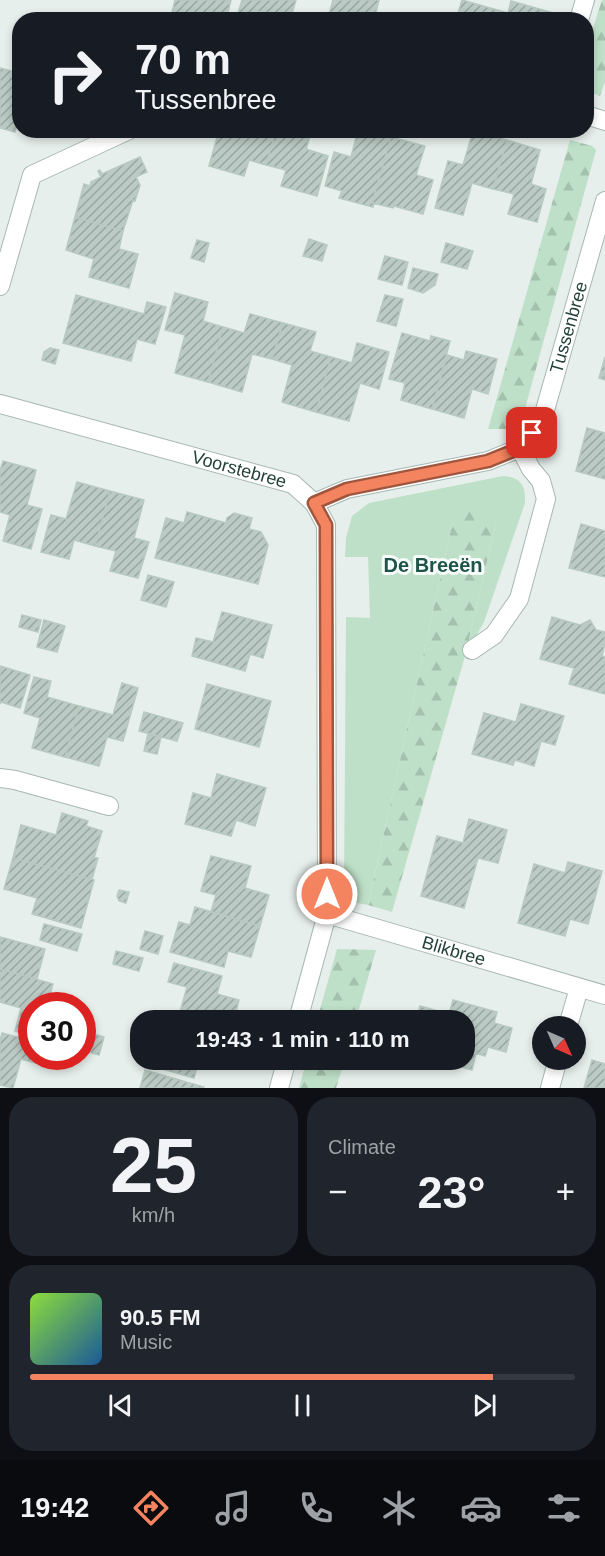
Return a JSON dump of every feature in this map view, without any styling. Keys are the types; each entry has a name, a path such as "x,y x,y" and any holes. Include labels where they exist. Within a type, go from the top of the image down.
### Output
{"street":[{"path":"0,286 32,175 112,138"},
{"name":"Tussenbree","path":"520,448 543,417 605,201"},
{"name":"Voorstebree","path":"0,404 293,484 314,503 326,525 327,914 301,1010"},
{"path":"314,503 347,489 488,461 520,448 531,469 541,481 546,499 519,599 494,635 472,650"},
{"path":"0,778 109,806"},
{"name":"Blikbree","path":"327,914 605,995"},
{"path":"571,1016 579,988"},
{"path":"279,1088 284,1070"},
{"path":"550,1088 555,1070"}],"green space":[{"path":"602,0 605,0 605,82 600,96 594,93 594,26"},
{"path":"570,140 592,146 596,150 523,416 512,427 488,429"},
{"path":"503,476 514,478 521,483 525,503 484,622 465,656 496,523 454,516 368,905 357,903 344,889 346,617 370,618 368,557 345,557 346,538 352,516 369,503"},
{"path":"473,506 490,506 496,523 465,656 392,912 368,905 454,516"},
{"path":"337,949 376,950 359,1010 320,1010"},
{"path":"304,1070 342,1070 336,1088 299,1088"}],"building":[{"path":"175,0 231,0 228,12 172,12"},
{"path":"242,0 296,0 292,12 238,12"},
{"path":"333,0 379,0 376,12 330,12"},
{"path":"462,0 504,12 458,12"},
{"path":"511,1 550,12 508,12"},
{"path":"0,68 12,71 12,131 0,128"},
{"path":"217,138 274,138 266,165 249,160 244,176 209,166"},
{"path":"274,138 309,138 306,149 328,156 317,196 281,186 286,170 266,165"},
{"path":"356,138 391,138 372,203 374,203 373,207 339,198 342,191 325,186 334,152 351,157"},
{"path":"391,138 425,146 416,175 433,180 423,214 372,203"},
{"path":"471,138 507,140 493,189 472,183 463,215 435,208 448,161 463,165"},
{"path":"507,140 540,150 531,184 546,189 537,222 508,214 514,194 493,189"},
{"path":"140,157 147,172 136,177 140,185 123,231 75,217 84,184 90,186 91,182 101,177 98,171 100,170 102,174"},
{"path":"75,217 123,231 119,249 138,254 129,288 89,277 94,259 66,250"},
{"path":"309,239 327,245 322,261 303,256"},
{"path":"197,240 209,243 204,262 191,258"},
{"path":"446,243 473,251 467,269 441,262"},
{"path":"385,256 408,262 402,285 378,279"},
{"path":"413,268 438,274 435,285 423,293 408,288"},
{"path":"175,293 208,302 203,321 223,327 208,382 175,373 185,335 165,330"},
{"path":"76,295 144,314 147,302 166,307 155,344 137,339 131,361 63,343"},
{"path":"385,295 403,299 396,326 377,321"},
{"path":"250,314 283,323 272,359 252,354 242,392 208,382 223,327 244,333"},
{"path":"283,323 316,332 310,351 331,357 316,412 282,402 292,365 272,359"},
{"path":"402,333 430,341 431,336 450,341 432,409 401,400 405,383 389,379"},
{"path":"357,343 389,352 379,389 360,383 349,421 316,412 331,357 352,363"},
{"path":"50,348 59,350 55,364 42,360 44,352"},
{"path":"466,351 497,359 488,394 472,389 464,418 432,409 447,355 464,360"},
{"path":"605,357 605,380 599,378"},
{"path":"587,428 605,433 605,479 576,471"},
{"path":"3,461 36,470 27,505 42,509 31,549 3,541 10,515 0,512 0,471"},
{"path":"77,482 110,491 95,546 74,540 69,559 41,552 51,515 66,519"},
{"path":"110,491 144,500 134,538 149,542 138,578 110,571 116,551 95,546"},
{"path":"187,512 226,523 227,518 234,513 252,518 249,529 261,532 268,545 258,584 155,558 166,518 184,523"},
{"path":"581,524 605,531 605,577 569,568"},
{"path":"148,575 174,582 166,607 141,600"},
{"path":"222,612 272,625 263,658 250,654 245,671 192,656 196,638 213,642"},
{"path":"22,615 41,620 38,632 19,627"},
{"path":"552,617 580,625 590,620 596,630 605,632 602,656 605,657 605,694 569,684 574,668 540,659"},
{"path":"44,620 65,626 57,652 37,647"},
{"path":"0,666 30,675 20,708 1,702 0,704"},
{"path":"34,677 51,681 47,697 79,706 65,757 32,748 40,718 24,713"},
{"path":"122,683 138,688 123,741 107,737 99,766 65,757 79,706 113,715"},
{"path":"207,684 271,701 259,747 195,729"},
{"path":"521,704 564,716 555,745 541,741 534,766 515,760 513,765 472,754 484,713 516,722"},
{"path":"144,712 183,723 177,741 139,731"},
{"path":"148,734 161,737 157,754 144,751"},
{"path":"217,774 266,788 255,826 236,820 231,836 185,824 193,793 211,798"},
{"path":"62,813 88,821 86,826 102,831 94,858 98,858 92,879 94,880 13,858 21,825 56,835"},
{"path":"469,819 507,830 498,863 478,858 464,908 421,896 437,836 463,843"},
{"path":"211,856 251,866 245,888 269,895 260,926 211,912 216,895 201,891"},
{"path":"13,858 94,880 81,928 32,914 37,898 4,889"},
{"path":"568,862 602,871 588,924 570,919 565,936 518,923 534,864 565,873"},
{"path":"119,890 129,892 126,903 119,901 117,896"},
{"path":"195,907 260,926 251,957 228,951 224,967 170,952 179,922 190,925"},
{"path":"44,924 82,934 77,951 40,940"},
{"path":"145,931 163,936 158,954 140,949"},
{"path":"0,937 45,949 37,979 0,969"},
{"path":"116,951 143,958 139,971 113,964"},
{"path":"174,963 222,976 217,994 239,1000 236,1010 181,1010 187,987 168,982"},
{"path":"0,969 53,984 51,992 18,992 18,1007 0,1002"},
{"path":"453,1000 497,1012 494,1023 512,1028 506,1052 488,1047 485,1056 476,1053 475,1057 475,1010 450,1010"},
{"path":"420,1006 434,1010 419,1010"},
{"path":"2,1033 18,1037 18,1070 13,1088 0,1085"},
{"path":"96,1035 104,1037 99,1055 96,1054"},
{"path":"592,1060 605,1064 605,1088 584,1088"},
{"path":"145,1070 204,1087 203,1088 140,1088"},
{"path":"166,1070 196,1070 194,1078"}],"district":[{"name":"De Breeën","path":"433,565"}],"route":[{"path":"327,894 326,525 314,503 347,489 488,461 520,448 532,433"}]}
